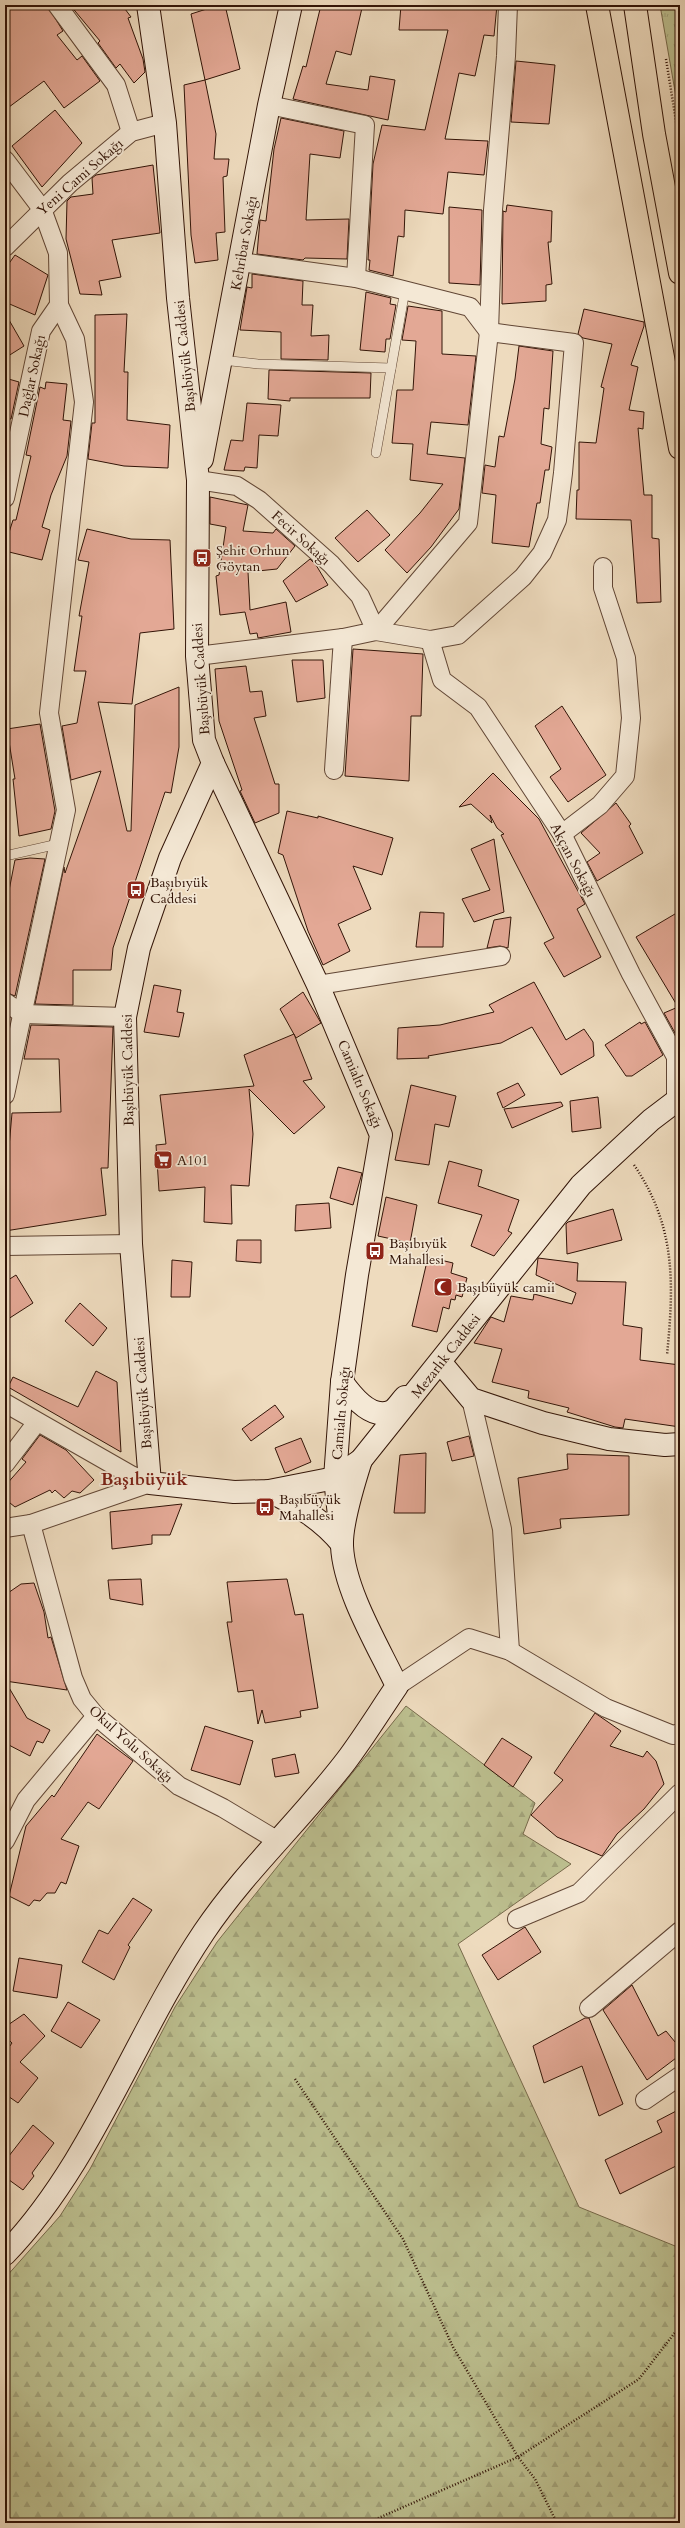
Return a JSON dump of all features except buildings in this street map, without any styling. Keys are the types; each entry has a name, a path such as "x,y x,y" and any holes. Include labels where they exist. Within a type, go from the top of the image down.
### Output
{"main road":[{"name":"Başıbüyük Caddesi","path":"148,5 165,123 178,298 198,480 197,656 204,740 213,763 170,858 139,948 125,1016 131,1244 150,1483"},
{"name":"Kehribar Sokağı","path":"198,480 241,262 269,105 291,5"},
{"path":"597,5 680,448"},
{"path":"635,5 654,134 680,273"},
{"name":"Camialtı Sokağı","path":"213,763 318,985 381,1135 357,1275 342,1382 336,1478"},
{"name":"Mezarlık Caddesi","path":"336,1478 361,1460 441,1363 549,1222 581,1185 621,1147 679,1099"},
{"path":"342,1382 358,1402 368,1408 380,1412 391,1411 441,1363 471,1399 543,1423 609,1439 665,1445 680,1444"},
{"path":"342,1544 354,1482 361,1460"},
{"path":"5,2254 48,2204 75,2163 163,1996 205,1930 346,1761 397,1686 351,1589 345,1570 336,1478 269,1491 234,1492 150,1483"},
{"path":"269,1491 299,1506 318,1520 342,1544"}],"street":[{"path":"57,5 116,85 131,132"},
{"path":"376,631 468,523 489,332 493,210 506,56 508,5"},
{"path":"269,105 365,125 356,278"},
{"name":"Yeni Cami Sokağı","path":"5,247 42,209 131,132 165,123"},
{"path":"5,160 42,209 58,254 59,305 75,339 84,402 49,713 66,810 5,1094"},
{"path":"197,656 343,638 376,631 430,640 458,635 523,577 542,553 557,520 563,473 574,343 489,332 470,307 356,278 241,262"},
{"name":"Dağlar Sokağı","path":"5,498 41,331 59,305"},
{"name":"Fecir Sokağı","path":"198,480 237,486 259,500 331,564 360,596 376,631"},
{"path":"562,834 600,805 625,776 631,718 626,658 603,588 603,567"},
{"path":"334,770 343,638"},
{"name":"Akçan Sokağı","path":"430,640 442,680 478,707 562,834 631,974 676,1057 679,1099"},
{"path":"318,985 501,956"},
{"path":"5,1002 23,1014 125,1016"},
{"path":"5,1246 131,1244"},
{"path":"471,1399 502,1529 510,1651"},
{"path":"5,1403 131,1475 150,1483"},
{"path":"5,1464 37,1422"},
{"path":"5,1528 31,1524 150,1483"},
{"name":"Okul Yolu Sokağı","path":"31,1524 73,1678 82,1699 96,1716 179,1786 223,1808 278,1841"},
{"path":"397,1686 469,1638 510,1651 606,1708 678,1738"},
{"path":"5,1841 26,1800 96,1716"},
{"path":"517,1919 579,1893 680,1793"},
{"path":"589,2008 680,1931"},
{"path":"645,2100 680,2076"}],"lane":[{"path":"376,453 405,290"},
{"path":"222,360 258,364 391,368"},
{"path":"5,856 58,844"}],"path":[{"path":"666,56 680,146"},
{"path":"621,1147 640,1174 661,1216 670,1256 671,1311 667,1355"},
{"path":"295,2080 403,2239 453,2347 518,2457 535,2479 557,2523"},
{"path":"367,2523 518,2457 639,2379 680,2326"}],"green space":[{"path":"660,5 680,5 680,120"},
{"path":"406,1706 535,1803 523,1834 571,1864 458,1944 579,2207 680,2248 680,2523 5,2523 5,2278 60,2216 90,2169 175,2007 217,1942"}],"place":[{"name":"Şehit Orhun Göytan","path":"202,558"},
{"name":"Başıbıyük Caddesi","path":"136,890"},
{"name":"A101","path":"163,1160"},
{"name":"Başıbıyük Mahallesi","path":"375,1251"},
{"name":"Başıbüyük camii","path":"443,1287"},
{"name":"Başıbüyük Mahallesi","path":"265,1507"}],"district":[{"name":"Başıbüyük","path":"144,1479"}]}
